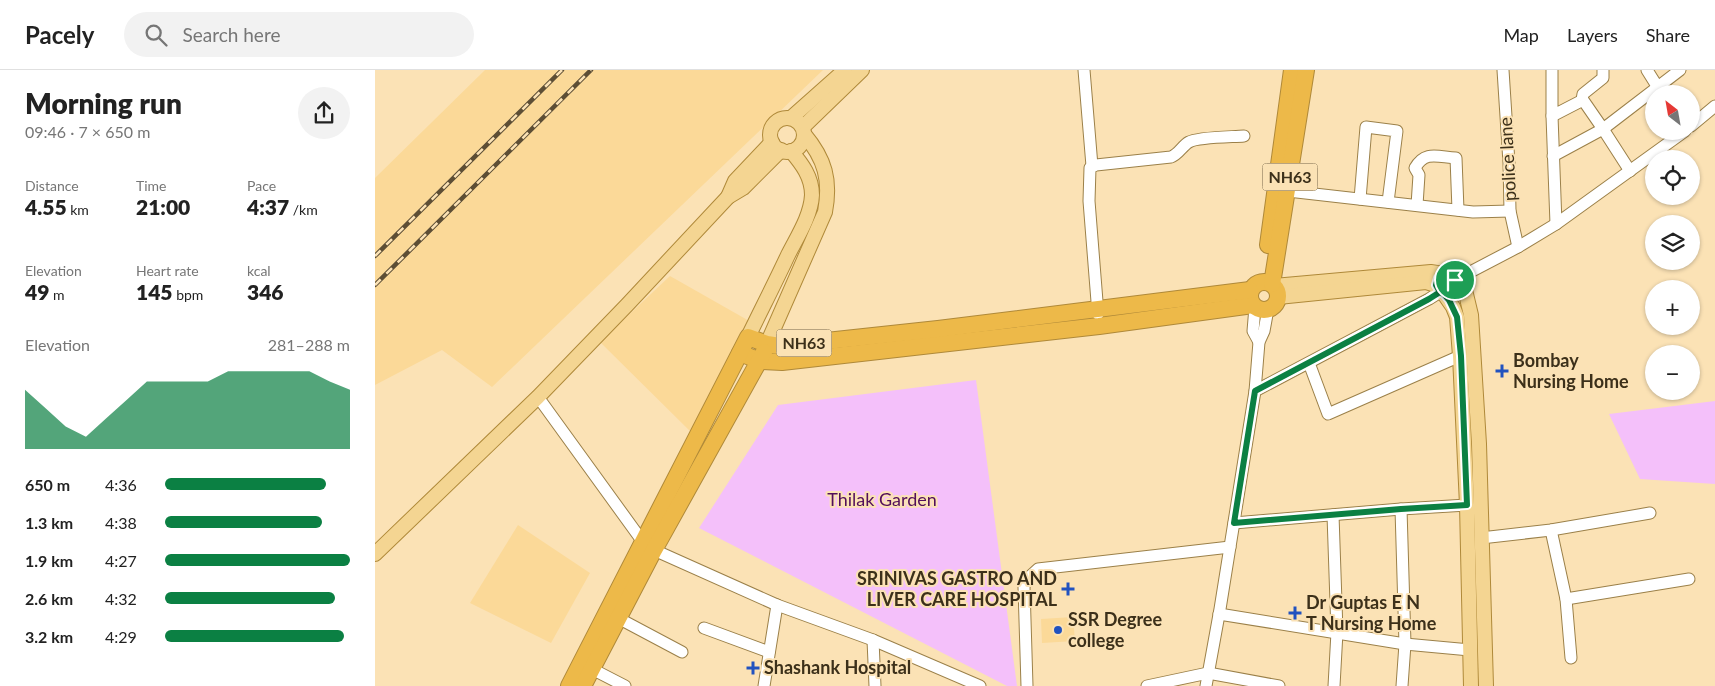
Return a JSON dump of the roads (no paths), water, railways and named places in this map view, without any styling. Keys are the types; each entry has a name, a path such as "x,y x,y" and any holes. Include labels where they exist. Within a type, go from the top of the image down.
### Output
{"highway":[{"name":"NH63","path":"1264,295 1293,70"},
{"name":"NH63","path":"1264,295 1288,191 1306,70"},
{"name":"NH63","path":"583,686 618,618 648,546 748,338 780,346 928,330 1098,308 1264,295"},
{"name":"NH63","path":"569,686 648,546 760,362 791,361 1099,326 1264,295"},
{"path":"740,353 760,362 767,344"}],"main road":[{"path":"791,118 845,70"},
{"path":"375,554 538,397 627,305 729,197 735,181 781,148 798,148 803,142 803,131 862,70"},
{"path":"748,338 810,207 812,194 810,180 801,162 781,148 770,135 776,121 783,118 791,118 798,121 818,152 824,166 828,198 825,212 767,344"},
{"path":"1264,295 1431,272 1438,272 1445,285 1457,317 1461,356 1471,686"},
{"path":"1445,285 1461,286 1466,294 1471,315 1479,444 1486,686"}],"street":[{"path":"1084,70 1091,166 1089,170 1089,201 1099,326"},
{"name":"police lane","path":"1503,70 1510,211 1518,247"},
{"path":"1552,70 1556,224"},
{"path":"1647,70 1656,85"},
{"path":"1666,85 1680,70"},
{"path":"1606,73 1583,94 1582,100 1630,171"},
{"path":"1552,116 1582,100"},
{"path":"1553,156 1603,129 1645,101"},
{"path":"1700,118 1715,106"},
{"path":"1360,199 1366,127 1397,131 1388,202"},
{"path":"1091,166 1171,157 1191,141 1244,136"},
{"path":"1255,391 1429,299 1445,285 1518,247 1556,224 1673,140"},
{"path":"1417,205 1419,175 1415,168 1419,161 1427,156 1456,158 1458,210"},
{"path":"1288,191 1473,212 1510,211"},
{"path":"1206,686 1255,391 1259,342 1264,331 1264,295"},
{"path":"1309,363 1329,414 1461,356"},
{"path":"538,397 648,546 777,605 873,640 980,686"},
{"path":"1234,523 1467,505"},
{"path":"1401,509 1405,644 1402,686"},
{"path":"1481,538 1551,530 1650,513"},
{"path":"1333,515 1337,632 1334,686"},
{"path":"1551,530 1566,599 1571,658"},
{"path":"1027,686 1024,587 1026,580 1038,570 1230,546"},
{"path":"1566,599 1689,579"},
{"path":"764,686 777,605"},
{"path":"1219,614 1405,644 1470,650"},
{"path":"618,618 682,652"},
{"path":"704,628 769,652"},
{"path":"873,640 875,686"},
{"path":"592,670 625,686"},
{"path":"1147,686 1208,673 1279,686"}],"railway":[{"path":"375,256 562,70"},
{"path":"375,285 591,70"}],"place":[{"name":"Bombay Nursing Home","path":"1502,371"},
{"name":"SRINIVAS GASTRO AND LIVER CARE HOSPITAL","path":"1068,589"},
{"name":"Dr Guptas E N T Nursing Home","path":"1295,613"},
{"name":"SSR Degree college","path":"1058,630"},
{"name":"Shashank Hospital","path":"753,668"}],"park label":[{"name":"Thilak Garden","path":"882,500"}]}
